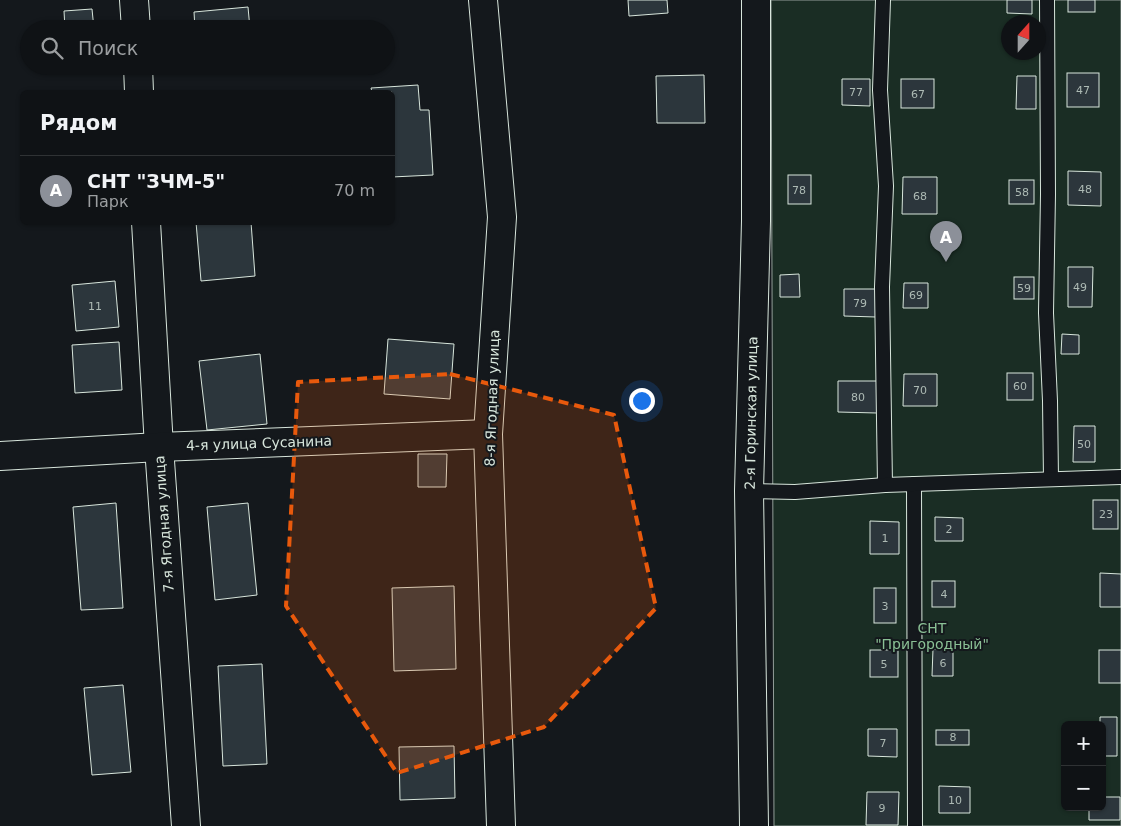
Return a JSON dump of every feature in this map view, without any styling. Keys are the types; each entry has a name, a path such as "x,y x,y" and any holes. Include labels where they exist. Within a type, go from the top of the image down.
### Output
{"street":[{"path":"134,0 135,20"},
{"name":"8-я Ягодная улица","path":"483,0 502,218 488,434 501,826"},
{"name":"2-я Горинская улица","path":"754,826 749,491 756,221 756,0"},
{"path":"138,75 139,90"},
{"name":"7-я Ягодная улица","path":"146,225 159,447 186,826"},
{"name":"4-я улица Сусанина","path":"0,456 159,447 488,434"}],"lane":[{"path":"883,0 880,90 886,186 882,287 885,485"},
{"path":"1047,0 1048,194 1046,313 1051,480"},
{"path":"749,491 795,492 885,485 1121,477"},
{"path":"914,484 915,826"}],"highlighted area":[{"path":"450,374 614,415 656,608 544,727 397,773 286,606 298,382"}],"green space":[{"name":"СНТ \"Пригородный\"","path":"771,0 1121,0 1121,826 774,826"}],"building":[{"path":"628,0 667,0 668,13 629,16"},
{"path":"1007,0 1032,0 1032,14 1007,13"},
{"path":"1068,0 1095,0 1095,12 1068,12"},
{"path":"248,7 249,20 194,20 194,12"},
{"path":"92,9 93,20 64,20 64,11"},
{"path":"1067,73 1099,73 1099,107 1067,107"},
{"path":"704,75 705,123 657,123 656,76"},
{"path":"1017,76 1036,76 1036,109 1016,109"},
{"path":"842,79 870,79 870,106 842,105"},
{"path":"901,79 934,79 934,108 901,108"},
{"path":"418,85 420,110 429,110 433,175 395,177 395,90 372,90 371,88"},
{"path":"1068,171 1101,172 1101,206 1068,205"},
{"path":"788,175 811,175 811,204 788,204"},
{"path":"903,177 937,177 937,214 902,214"},
{"path":"1009,180 1034,180 1034,204 1009,204"},
{"path":"196,225 251,225 255,276 201,281"},
{"path":"1068,267 1093,267 1092,307 1068,307"},
{"path":"799,274 800,297 780,297 780,275"},
{"path":"1014,277 1034,277 1034,299 1014,299"},
{"path":"115,281 119,327 76,331 72,285"},
{"path":"904,283 928,283 928,308 903,308"},
{"path":"844,289 876,289 876,317 844,316"},
{"path":"1062,334 1079,335 1079,354 1061,354"},
{"path":"388,339 454,344 450,399 384,394"},
{"path":"119,342 122,390 75,393 72,345"},
{"path":"260,354 267,424 207,430 199,361"},
{"path":"1007,373 1033,373 1033,400 1007,400"},
{"path":"904,374 937,374 937,406 903,406"},
{"path":"838,381 877,381 877,413 838,412"},
{"path":"1074,426 1095,426 1095,462 1073,462"},
{"path":"418,454 447,454 446,487 418,487"},
{"path":"1093,500 1118,500 1118,529 1093,529"},
{"path":"116,503 123,608 81,610 73,507"},
{"path":"248,503 257,595 215,600 207,507"},
{"path":"935,517 963,518 963,541 935,541"},
{"path":"870,521 899,522 899,554 870,554"},
{"path":"1100,573 1121,574 1121,607 1100,607"},
{"path":"932,581 955,581 955,607 932,607"},
{"path":"454,586 456,669 394,671 392,588"},
{"path":"874,588 896,588 896,623 874,623"},
{"path":"933,649 953,649 953,676 932,676"},
{"path":"870,650 898,650 898,677 870,677"},
{"path":"1099,650 1121,650 1121,683 1099,683"},
{"path":"262,664 267,764 223,766 218,666"},
{"path":"123,685 131,772 92,775 84,688"},
{"path":"1100,717 1117,717 1117,756 1106,756 1106,721 1100,721"},
{"path":"868,729 897,729 897,757 868,756"},
{"path":"936,730 969,730 969,745 936,745"},
{"path":"454,746 455,798 400,800 399,747"},
{"path":"939,786 970,787 970,813 939,813"},
{"path":"867,792 899,792 898,825 866,825"},
{"path":"1106,797 1120,797 1120,820 1089,820 1089,811 1106,811"}],"place":[{"name":"СНТ \"ЗЧМ-5\"","path":"946,262"}]}
